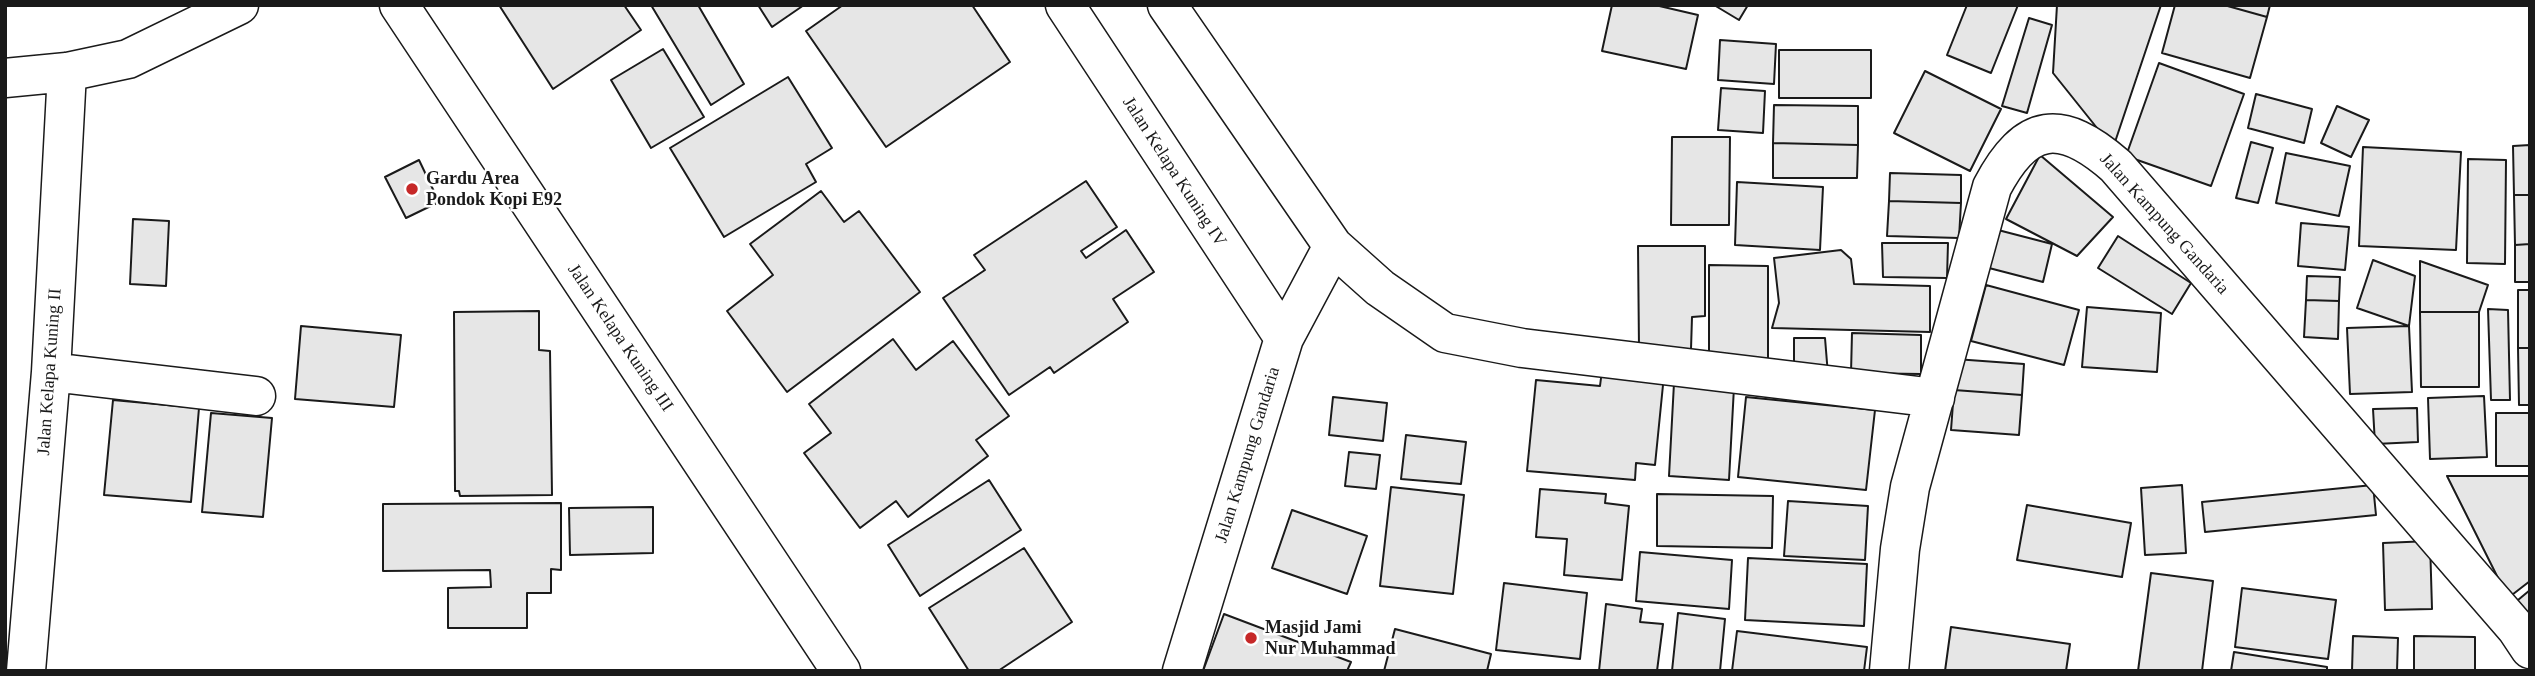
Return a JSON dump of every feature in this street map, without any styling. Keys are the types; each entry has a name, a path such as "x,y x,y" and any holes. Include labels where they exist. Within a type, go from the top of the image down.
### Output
{"street":[{"path":"5,78 67,72 128,59 239,5"},
{"name":"Jalan Kelapa Kuning III","path":"399,5 841,671"},
{"name":"Jalan Kelapa Kuning IV","path":"1065,5 1284,338"},
{"path":"1167,5 1333,246 1380,288 1446,334 1522,348 1935,398"},
{"name":"Jalan Kelapa Kuning II","path":"26,671 51,372 67,72"},
{"name":"Jalan Kampung Gandaria","path":"1889,671 1900,549 1910,487 1992,187 2005,162 2021,143 2042,135 2066,135 2094,147 2116,166 2516,628 2530,649"},
{"name":"Jalan Kampung Gandaria","path":"1182,671 1284,338 1333,246"},
{"path":"51,372 256,396"}],"building":[{"path":"499,5 624,5 641,30 553,89"},
{"path":"651,5 698,5 744,84 711,105"},
{"path":"758,5 804,5 772,27"},
{"path":"843,5 972,5 1010,62 886,147 806,31"},
{"path":"1612,5 1655,5 1698,15 1686,69 1602,51"},
{"path":"1714,5 1748,5 1739,20"},
{"path":"1967,5 2018,5 1991,73 1947,55"},
{"path":"2057,5 2161,5 2113,148 2053,73"},
{"path":"2175,5 2224,5 2267,17 2250,78 2162,53"},
{"path":"2224,5 2270,5 2267,17"},
{"path":"2029,18 2052,25 2027,113 2002,106"},
{"path":"1720,40 1776,44 1774,84 1718,80"},
{"path":"663,49 704,117 651,148 611,80"},
{"path":"1779,50 1871,50 1871,98 1779,98"},
{"path":"2159,63 2244,94 2211,186 2126,156"},
{"path":"1925,71 2001,109 1970,171 1894,133"},
{"path":"788,77 832,148 806,164 816,182 724,237 670,148"},
{"path":"1721,88 1765,91 1763,133 1718,130"},
{"path":"2256,94 2312,109 2304,143 2248,128"},
{"path":"1774,105 1858,106 1858,145 1773,143"},
{"path":"2337,106 2369,120 2351,157 2321,143"},
{"path":"1672,137 1730,137 1729,225 1671,225"},
{"path":"2251,142 2273,148 2258,203 2236,198"},
{"path":"1773,143 1858,145 1857,178 1773,178"},
{"path":"2530,145 2530,195 2514,195 2513,146"},
{"path":"2363,147 2461,152 2456,250 2359,246"},
{"path":"2286,153 2350,166 2339,216 2276,203"},
{"path":"2040,155 2113,217 2077,256 2006,219"},
{"path":"2468,159 2506,160 2505,264 2467,263"},
{"name":"Gardu Area Pondok Kopi E92","path":"419,160 439,202 406,218 385,177"},
{"path":"1890,173 1961,175 1961,203 1889,201"},
{"path":"1086,181 1117,227 1081,251 1086,258 1126,230 1154,272 1113,299 1128,322 1054,373 1050,367 1009,395 943,298 985,270 974,255"},
{"path":"1737,182 1823,187 1820,250 1735,245"},
{"path":"821,191 844,222 859,211 920,292 787,392 727,311 773,275 750,244"},
{"path":"2514,195 2530,195 2530,244 2515,245"},
{"path":"1889,201 1961,203 1959,238 1887,236"},
{"path":"133,219 169,221 166,286 130,284"},
{"path":"2301,223 2349,227 2345,270 2298,266"},
{"path":"1998,230 2052,244 2043,282 1989,268"},
{"path":"2118,236 2191,283 2172,314 2098,268"},
{"path":"1882,243 1948,243 1947,278 1883,277"},
{"path":"2530,244 2530,282 2515,282 2515,245"},
{"path":"1638,246 1705,246 1705,316 1692,317 1691,349 1639,349"},
{"path":"1841,250 1851,259 1854,284 1930,286 1930,332 1772,328 1779,303 1774,258"},
{"path":"2373,260 2415,276 2409,326 2357,308"},
{"path":"2420,261 2488,285 2479,312 2420,312"},
{"path":"1709,265 1768,266 1768,364 1709,363"},
{"path":"2307,276 2340,277 2339,301 2306,300"},
{"path":"1986,285 2079,310 2064,365 1971,341"},
{"path":"2518,290 2530,290 2530,348 2518,348"},
{"path":"2306,300 2339,301 2338,339 2304,337"},
{"path":"2087,307 2161,313 2157,372 2082,367"},
{"path":"2488,309 2508,310 2510,400 2491,400"},
{"path":"539,311 539,350 550,351 552,495 460,496 459,491 455,491 454,312"},
{"path":"2420,312 2479,312 2479,387 2421,387"},
{"path":"301,326 401,335 394,407 295,399"},
{"path":"2409,326 2412,392 2350,394 2347,328"},
{"path":"1852,333 1921,335 1921,374 1851,373"},
{"path":"1794,338 1825,338 1828,375 1794,375"},
{"path":"893,339 916,370 953,341 1009,416 976,440 988,456 908,517 896,501 860,528 804,453 831,433 809,404"},
{"path":"2518,348 2530,348 2530,405 2519,405"},
{"path":"1955,359 2024,364 2022,395 1954,390"},
{"path":"1602,370 1664,375 1655,465 1636,463 1635,480 1527,471 1536,380 1600,386"},
{"path":"1674,383 1734,387 1729,480 1669,476"},
{"path":"1954,390 2022,395 2019,435 1951,430"},
{"path":"2484,396 2487,457 2430,459 2428,398"},
{"path":"1333,397 1387,403 1383,441 1329,435"},
{"path":"1746,397 1875,410 1866,490 1738,477"},
{"path":"113,400 199,408 191,502 104,495"},
{"path":"2417,408 2418,442 2375,444 2373,409"},
{"path":"211,413 272,418 263,517 202,512"},
{"path":"2496,413 2530,413 2530,466 2496,466"},
{"path":"1406,435 1466,442 1461,484 1401,479"},
{"path":"1349,452 1380,455 1376,489 1345,486"},
{"path":"2447,476 2530,476 2530,581 2508,598"},
{"path":"989,480 1021,530 920,596 888,545"},
{"path":"2182,485 2186,553 2145,555 2141,488"},
{"path":"2373,485 2376,515 2205,532 2202,502"},
{"path":"1391,487 1464,495 1453,594 1380,586"},
{"path":"1540,489 1606,494 1605,503 1629,506 1622,580 1564,575 1567,539 1536,537"},
{"path":"1657,494 1773,496 1772,548 1657,546"},
{"path":"1788,501 1868,506 1865,560 1784,556"},
{"path":"561,503 561,570 551,569 551,593 527,593 527,628 448,628 448,588 491,587 490,570 383,571 383,504"},
{"path":"2027,505 2131,523 2122,577 2017,560"},
{"path":"653,507 653,553 570,555 569,508"},
{"path":"1292,510 1367,536 1347,594 1272,568"},
{"path":"2430,541 2432,609 2385,610 2383,543"},
{"path":"1024,548 1072,622 998,671 969,671 929,608"},
{"path":"1640,552 1732,560 1729,609 1636,601"},
{"path":"1748,558 1867,564 1864,626 1745,620"},
{"path":"2151,573 2213,581 2202,671 2138,671"},
{"path":"1504,583 1587,593 1580,659 1496,650"},
{"path":"2242,588 2336,600 2328,659 2235,647"},
{"path":"2530,590 2530,629 2512,605"},
{"path":"1606,604 1642,609 1640,622 1663,624 1657,671 1599,671"},
{"path":"1678,613 1725,619 1720,671 1672,671"},
{"name":"Masjid Jami Nur Muhammad","path":"1224,614 1351,662 1347,671 1203,671"},
{"path":"1951,627 2070,644 2066,671 1945,671"},
{"path":"1395,629 1491,654 1487,671 1384,671"},
{"path":"1737,631 1867,647 1864,671 1732,671"},
{"path":"2353,636 2398,638 2397,671 2352,671"},
{"path":"2414,636 2475,637 2475,671 2414,671"},
{"path":"2234,652 2327,667 2327,671 2231,671"}],"place":[{"name":"Gardu Area Pondok Kopi E92","path":"412,189"},
{"name":"Masjid Jami Nur Muhammad","path":"1251,638"}]}
